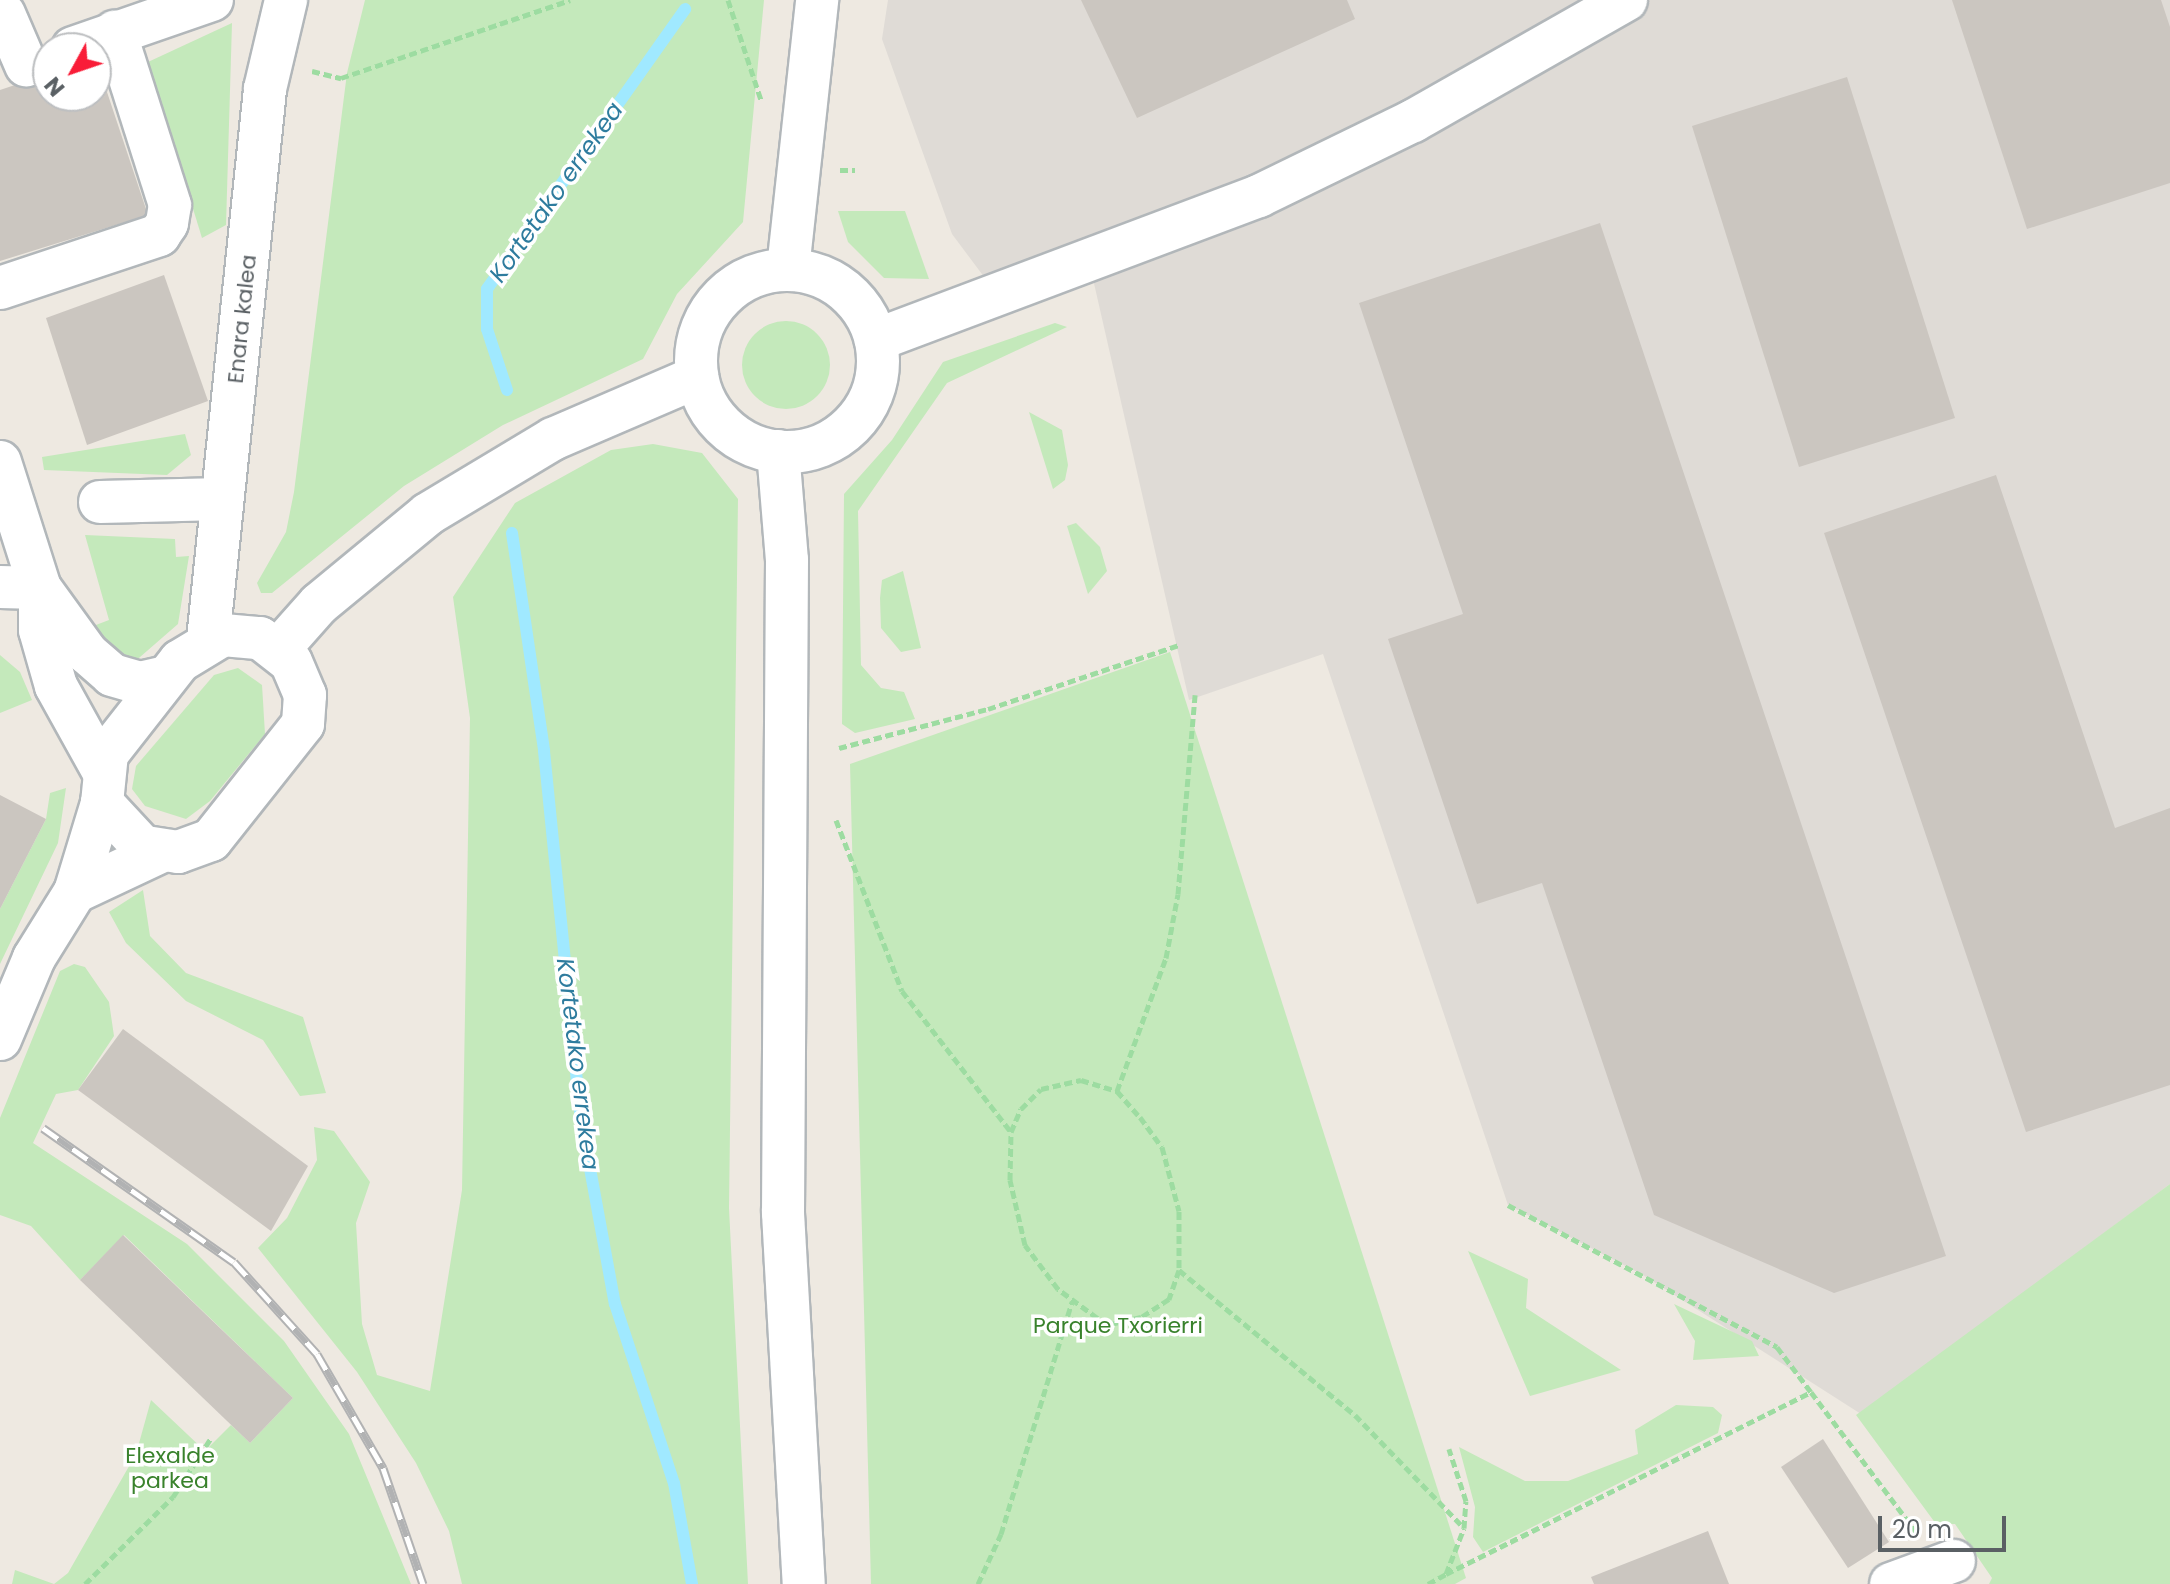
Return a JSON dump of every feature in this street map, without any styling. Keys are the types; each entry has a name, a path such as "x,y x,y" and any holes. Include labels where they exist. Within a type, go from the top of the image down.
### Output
{"street":[{"path":"112,33 212,0"},
{"name":"Enara kalea","path":"208,640 265,89 286,0"},
{"path":"788,269 817,0"},
{"path":"876,340 1259,196 1413,121 1626,0"},
{"path":"4,14 25,66"},
{"path":"0,288 159,235 167,223 170,205 115,32"},
{"path":"788,269 844,289 876,340 871,397 856,421 807,450 778,451 725,428 697,377 696,350 717,302 761,272 788,269"},
{"path":"279,649 319,604 428,514 553,439 697,377"},
{"path":"778,451 787,560 783,1213 804,1584"},
{"path":"0,462 20,588 40,630 56,686 126,836 160,852"},
{"path":"100,502 222,499"},
{"path":"20,588 112,675 140,683 166,677"},
{"path":"0,1039 34,958 75,892 102,786 166,677 208,640 239,634 279,649 305,695 297,736 211,840 160,852 75,892"},
{"path":"1891,1584 1947,1563"}],"path":[{"path":"336,76 570,0"},
{"path":"728,0 762,101"},
{"path":"839,748 988,709 1179,645"},
{"path":"1117,1091 1166,958 1195,695"},
{"path":"836,820 902,991 1011,1132"},
{"path":"1081,1080 1117,1091 1162,1147 1179,1211 1179,1270 1169,1299 1141,1317 1107,1325 1072,1302 1025,1245 1010,1180 1011,1132 1041,1089 1081,1080"},
{"path":"1508,1205 1777,1347 1947,1563"},
{"path":"1179,1270 1355,1415 1464,1528"},
{"path":"978,1584 1001,1534 1072,1302"},
{"path":"1428,1584 1811,1392"},
{"path":"85,1584 173,1497 211,1438"},
{"path":"1446,1574 1464,1528 1466,1501 1449,1449"}],"shaded area":[{"path":"888,0 2170,0 2170,1184 1861,1414 1643,1275 1508,1205 1323,654 1189,700 1093,279 1011,313 952,234 882,39"}],"green space":[{"path":"365,0 764,0 743,222 677,294 643,359 503,425 404,486 272,593 261,593 257,583 286,532 294,492 347,73"},
{"path":"232,23 226,225 202,238 148,62"},
{"path":"838,211 905,211 929,279 884,278 848,242"},
{"path":"786,321 803,324 817,334 827,348 830,365 827,382 817,396 803,406 786,409 769,406 755,396 745,382 742,365 745,348 755,334 769,324"},
{"path":"1055,323 1067,327 947,383 858,511 861,665 881,688 904,692 915,719 855,733 842,724 844,494 892,440 943,362"},
{"path":"1029,412 1062,430 1068,465 1065,480 1053,489"},
{"path":"185,434 191,455 167,475 44,470 42,457"},
{"path":"653,444 702,453 738,499 729,1208 748,1584 462,1584 449,1531 416,1463 357,1372 258,1248 287,1218 317,1160 314,1127 334,1131 370,1182 356,1223 362,1324 377,1375 430,1391 462,1190 470,718 453,597 515,503 611,450"},
{"path":"1076,523 1100,547 1107,571 1088,594 1067,526"},
{"path":"85,535 175,539 176,557 189,556 178,624 132,664 88,628 109,620"},
{"path":"903,571 921,648 901,652 881,628 880,598 882,580"},
{"name":"Parque Txorierri","path":"1170,652 1466,1578 1455,1584 871,1584 850,764"},
{"path":"0,655 20,672 32,700 0,713"},
{"path":"238,668 262,685 265,734 210,801 186,819 145,806 132,789 136,766 214,675"},
{"path":"66,788 58,843 0,964 0,909 46,819 50,793"},
{"path":"143,890 150,936 186,973 303,1017 326,1093 300,1096 263,1040 186,1001 126,943 109,912"},
{"name":"Elexalde parkea","path":"74,964 85,967 109,1002 114,1036 78,1090 56,1094 33,1143 187,1244 284,1341 349,1434 411,1584 54,1584 68,1573 136,1454 151,1400 205,1451 231,1425 250,1443 293,1398 124,1235 80,1280 31,1226 0,1215 0,1118 60,971"},
{"path":"2170,1184 2170,1584 1989,1584 1992,1578 1955,1524 1936,1524 1856,1415"},
{"path":"1468,1251 1528,1279 1526,1308 1621,1370 1530,1396"},
{"path":"1674,1304 1752,1341 1759,1356 1693,1360 1695,1341"},
{"path":"1676,1405 1713,1407 1722,1415 1718,1433 1483,1552 1473,1537 1475,1507 1459,1447 1525,1481 1568,1481 1638,1454 1635,1430"},
{"path":"15,1570 54,1584 12,1584"}],"building":[{"path":"1081,0 1347,0 1355,19 1137,118"},
{"path":"1952,0 2161,0 2170,27 2170,183 2027,229"},
{"path":"1847,77 1955,418 1799,467 1692,126"},
{"path":"32,79 32,112 112,112 112,107 148,215 0,261 0,90"},
{"path":"1600,223 1946,1256 1834,1293 1654,1215 1542,883 1477,904 1388,639 1463,614 1359,303"},
{"path":"164,275 208,401 87,445 46,318"},
{"path":"1996,475 2115,828 2170,808 2170,1085 2026,1132 1824,533"},
{"path":"0,795 46,819 0,909"},
{"path":"123,1029 308,1166 271,1231 78,1090"},
{"path":"123,1235 293,1398 250,1443 80,1280"},
{"path":"1823,1439 1889,1542 1848,1568 1781,1467"},
{"path":"1708,1531 1729,1584 1594,1584 1591,1577"}],"waterway":[{"name":"Kortetako errekea","path":"507,390 487,329 487,289 685,9"},
{"name":"Kortetako errekea","path":"512,533 544,751 580,1114 615,1304 674,1483 692,1584"}],"railway":[{"path":"43,1128 234,1262 317,1354 383,1468 423,1584"}]}
